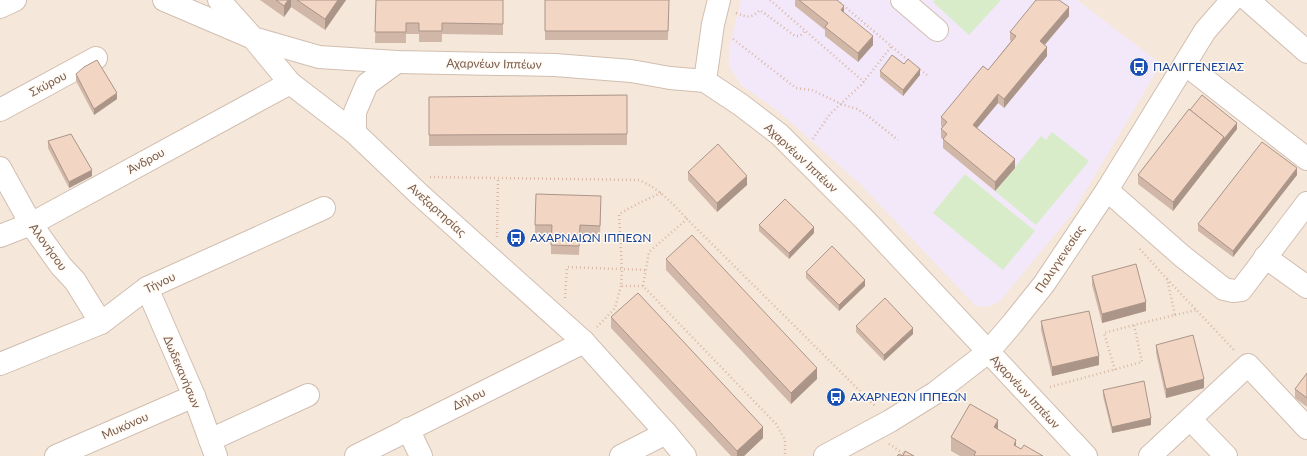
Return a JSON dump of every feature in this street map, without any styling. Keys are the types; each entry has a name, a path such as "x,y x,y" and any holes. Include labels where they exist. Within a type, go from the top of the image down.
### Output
{"street":[{"path":"0,7 15,0"},
{"name":"Ανεξαρτησίας","path":"164,0 253,38 290,83 355,133 419,194 584,342 685,456"},
{"path":"219,0 253,38"},
{"path":"902,0 937,30"},
{"name":"Παλιγγενεσίας","path":"826,456 890,421 935,394 988,352 1044,284 1107,190 1205,31 1232,0"},
{"path":"1248,0 1307,52"},
{"path":"705,81 716,10"},
{"name":"Αχαρνέων Ιππέων","path":"253,38 319,57 397,62 555,65 631,71 670,78 705,81 741,105 780,135 866,221 1086,456"},
{"name":"Σκύρου","path":"0,110 96,58"},
{"path":"355,133 355,112 367,84 397,62"},
{"path":"1185,64 1307,159"},
{"name":"Άνδρου","path":"0,236 31,224 290,83"},
{"name":"Αλονήσου","path":"0,168 31,224 61,266 75,281 101,323"},
{"path":"1107,190 1182,256 1224,289 1233,291 1241,290 1265,256 1307,203"},
{"name":"Τήνου","path":"0,364 101,323 147,288 324,208"},
{"path":"1265,256 1307,287"},
{"name":"Δωδεκανήσων","path":"147,288 194,396 213,448"},
{"name":"Δήλου","path":"356,456 584,342"},
{"path":"1150,456 1248,365 1307,428"},
{"path":"213,448 308,395"},
{"name":"Μυκόνου","path":"56,456 194,396"},
{"path":"1190,419 1226,456"},
{"path":"408,429 420,456"},
{"path":"621,456 666,433"}],"path":[{"path":"770,0 864,82"},
{"path":"837,0 891,47 927,75"},
{"path":"716,10 748,17 754,15 760,10 795,36 800,36 806,31"},
{"path":"716,10 783,80 796,88 812,90 841,104 857,109 898,140"},
{"path":"801,156 830,114 864,82 891,47"},
{"path":"419,194 424,179 429,177 639,180 651,185 661,193 890,421"},
{"path":"497,264 498,177"},
{"path":"584,342 615,308 621,286 622,269 619,214 661,193"},
{"path":"643,286 650,252 687,219"},
{"path":"1135,244 1248,365"},
{"path":"563,323 567,268 646,270"},
{"path":"1167,278 1175,315"},
{"path":"621,286 643,286 776,424 785,440 785,456"},
{"path":"1114,370 1104,333 1196,310"},
{"path":"1026,393 1142,362 1134,325"}],"shaded area":[{"path":"0,0 1307,0 1307,456 0,456"},
{"path":"741,0 1077,0 1161,64 1072,214 999,302 987,307 976,306 861,185 778,111 741,85 729,66 730,45"}],"green space":[{"path":"935,0 1001,0 969,35 933,2"},
{"path":"1052,132 1089,161 1036,225 995,191 1041,136 1046,140"},
{"path":"965,174 1035,231 1003,270 933,213"}],"building":[{"path":"276,0 288,0 284,6"},
{"path":"297,0 338,0 325,19"},
{"path":"376,0 503,0 503,24 442,23 442,31 419,31 419,23 406,23 406,32 375,32"},
{"path":"545,0 669,0 668,31 545,31"},
{"path":"799,0 837,0 844,6 841,10 873,36 858,53 825,27 828,23"},
{"path":"1036,0 1059,0 1069,7 1040,41 1047,47 1004,99 998,94 973,125 1015,159 995,182 943,139 947,134 941,129 947,122 941,117 983,66 988,70 1016,36 1010,32"},
{"path":"892,55 904,64 908,59 920,69 903,90 880,71"},
{"path":"97,60 117,93 94,109 76,74 84,67"},
{"path":"627,95 627,134 429,135 429,97"},
{"path":"1202,95 1237,123 1224,139 1224,137 1190,110"},
{"path":"1189,109 1224,137 1173,202 1138,175"},
{"path":"71,134 92,170 69,182 48,141"},
{"path":"1262,142 1297,168 1233,251 1198,224"},
{"path":"718,144 747,176 717,203 688,172"},
{"path":"536,194 601,196 600,226 580,225 579,246 551,245 552,225 535,225"},
{"path":"785,199 814,227 789,253 759,225"},
{"path":"692,235 817,368 791,393 666,259"},
{"path":"832,246 865,280 839,305 806,272"},
{"path":"1136,264 1146,302 1102,314 1092,276"},
{"path":"638,293 763,427 737,451 611,317"},
{"path":"885,298 913,328 884,355 856,326"},
{"path":"1089,311 1099,356 1052,367 1041,321"},
{"path":"1193,335 1204,379 1166,389 1156,345"},
{"path":"1307,373 1307,398 1295,389"},
{"path":"1144,381 1151,418 1112,427 1103,390"},
{"path":"970,404 998,420 994,427 1016,440 1014,445 1021,449 1024,445 1043,456 975,456 974,455 976,452 951,437"},
{"path":"905,451 914,456 903,456"}],"place":[{"name":"ΠΑΛΙΓΓΕΝΕΣΙΑΣ","path":"1139,67"},
{"name":"ΑΧΑΡΝΑΙΩΝ ΙΠΠΕΩΝ","path":"516,238"},
{"name":"ΑΧΑΡΝΕΩΝ ΙΠΠΕΩΝ","path":"836,397"}]}
